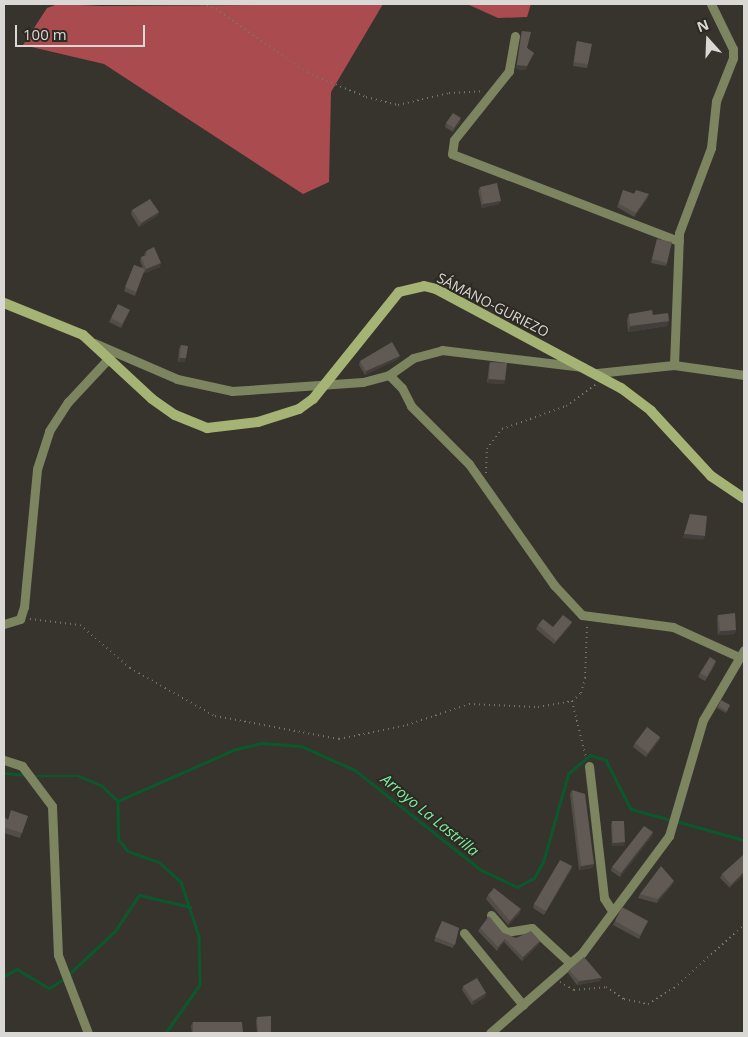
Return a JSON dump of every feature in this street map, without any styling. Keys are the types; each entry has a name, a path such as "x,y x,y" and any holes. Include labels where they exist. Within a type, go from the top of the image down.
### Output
{"street":[{"path":"674,365 679,241 682,217 711,148 716,101 733,58 734,49 711,4"},
{"path":"515,36 509,71 493,94 454,140 452,154 679,241"},
{"name":"SÁMANO-GURIEZO","path":"4,303 94,342 152,399 175,415 207,428 287,415 313,398 386,303 399,292 424,286 456,298 600,375 651,411 711,476 744,498"},
{"path":"94,342 176,380 208,387 260,392 326,382 363,382 389,375 413,358 442,350 585,367"},
{"path":"4,624 20,619 43,447 58,416 110,357"},
{"path":"600,375 674,365 744,375"},
{"path":"389,375 402,388 411,406 469,464 554,585 587,618 672,627 742,653 703,720 675,826 612,911 570,963 495,1032"},
{"path":"4,760 22,766 36,782 52,806 58,955 88,1033"},
{"path":"588,764 604,898 612,911"},
{"path":"491,915 506,932 532,928 570,963"},
{"path":"464,933 523,1005"}],"path":[{"path":"202,4 216,9 308,73 366,96 398,105 449,93 479,90 493,94"},
{"path":"487,479 484,458 495,436 566,406 600,375"},
{"path":"20,619 80,625 130,668 215,716 301,734 339,738 407,725 453,707 484,702 538,707 572,701 581,693 584,678 587,618"},
{"path":"572,701 576,705 588,764"},
{"path":"555,977 574,990 606,987 624,999 648,1004 674,988 744,925"}],"shaded area":[{"path":"58,4 101,6 383,4 331,92 329,182 303,194 104,64 23,45 47,8"},
{"path":"467,4 531,4 527,17 498,18"}],"building":[{"path":"522,31 531,32 527,48 534,53 527,66 517,65"},
{"path":"577,41 592,44 588,64 574,62"},
{"path":"453,113 461,118 454,128 446,123"},
{"path":"497,183 501,201 483,204 480,187"},
{"path":"623,190 634,194 636,190 649,194 636,213 619,204"},
{"path":"150,199 159,212 141,223 132,210"},
{"path":"657,239 672,242 667,263 652,259"},
{"path":"154,247 161,263 146,269 141,257 147,255 146,251"},
{"path":"134,265 145,269 136,292 125,287"},
{"path":"118,304 130,310 122,324 111,318"},
{"path":"652,310 653,315 668,313 669,321 630,326 629,314"},
{"path":"392,342 400,356 366,371 360,361"},
{"path":"181,345 188,346 186,358 180,358"},
{"path":"490,362 507,363 505,380 489,379"},
{"path":"690,514 707,516 705,536 684,534"},
{"path":"735,613 736,630 720,631 718,615"},
{"path":"563,615 572,622 556,641 538,625 543,619 553,627"},
{"path":"710,657 716,661 707,677 700,673"},
{"path":"721,700 730,705 727,711 718,706"},
{"path":"647,727 660,737 648,753 635,743"},
{"path":"572,790 585,794 594,864 581,866"},
{"path":"11,810 28,816 22,833 4,827 4,817 8,820"},
{"path":"612,821 624,821 625,842 613,843"},
{"path":"644,826 653,832 621,873 612,867"},
{"path":"743,855 744,872 731,885 722,874"},
{"path":"560,860 572,866 546,911 534,904"},
{"path":"661,866 674,881 658,899 640,894"},
{"path":"494,888 521,909 510,921 488,895"},
{"path":"622,907 648,921 640,935 615,921"},
{"path":"489,916 503,933 516,938 531,931 540,941 523,957 505,939 498,947 480,928"},
{"path":"442,921 459,928 455,945 435,937"},
{"path":"584,957 602,978 579,981 569,970"},
{"path":"477,978 486,993 473,1001 463,986"},
{"path":"271,1016 271,1032 258,1033 257,1017"},
{"path":"193,1022 242,1022 243,1033 193,1033"}],"waterway":[{"name":"Arroyo La Lastrilla","path":"118,801 236,749 263,743 301,746 355,770 481,870 517,887 534,878 543,862 568,774 590,755 606,760 631,809 671,820"},
{"name":"Arroyo La Lastrilla","path":"4,773 25,775"},
{"name":"Arroyo La Lastrilla","path":"33,776 79,776 102,786 118,801"},
{"path":"118,801 119,840 128,851 159,862 181,882 199,936 200,985 166,1033"},
{"name":"Arroyo La Lastrilla","path":"676,821 744,840"},
{"path":"68,975 115,931 139,895 191,907"},
{"path":"4,976 17,969 49,988 64,979"}]}
